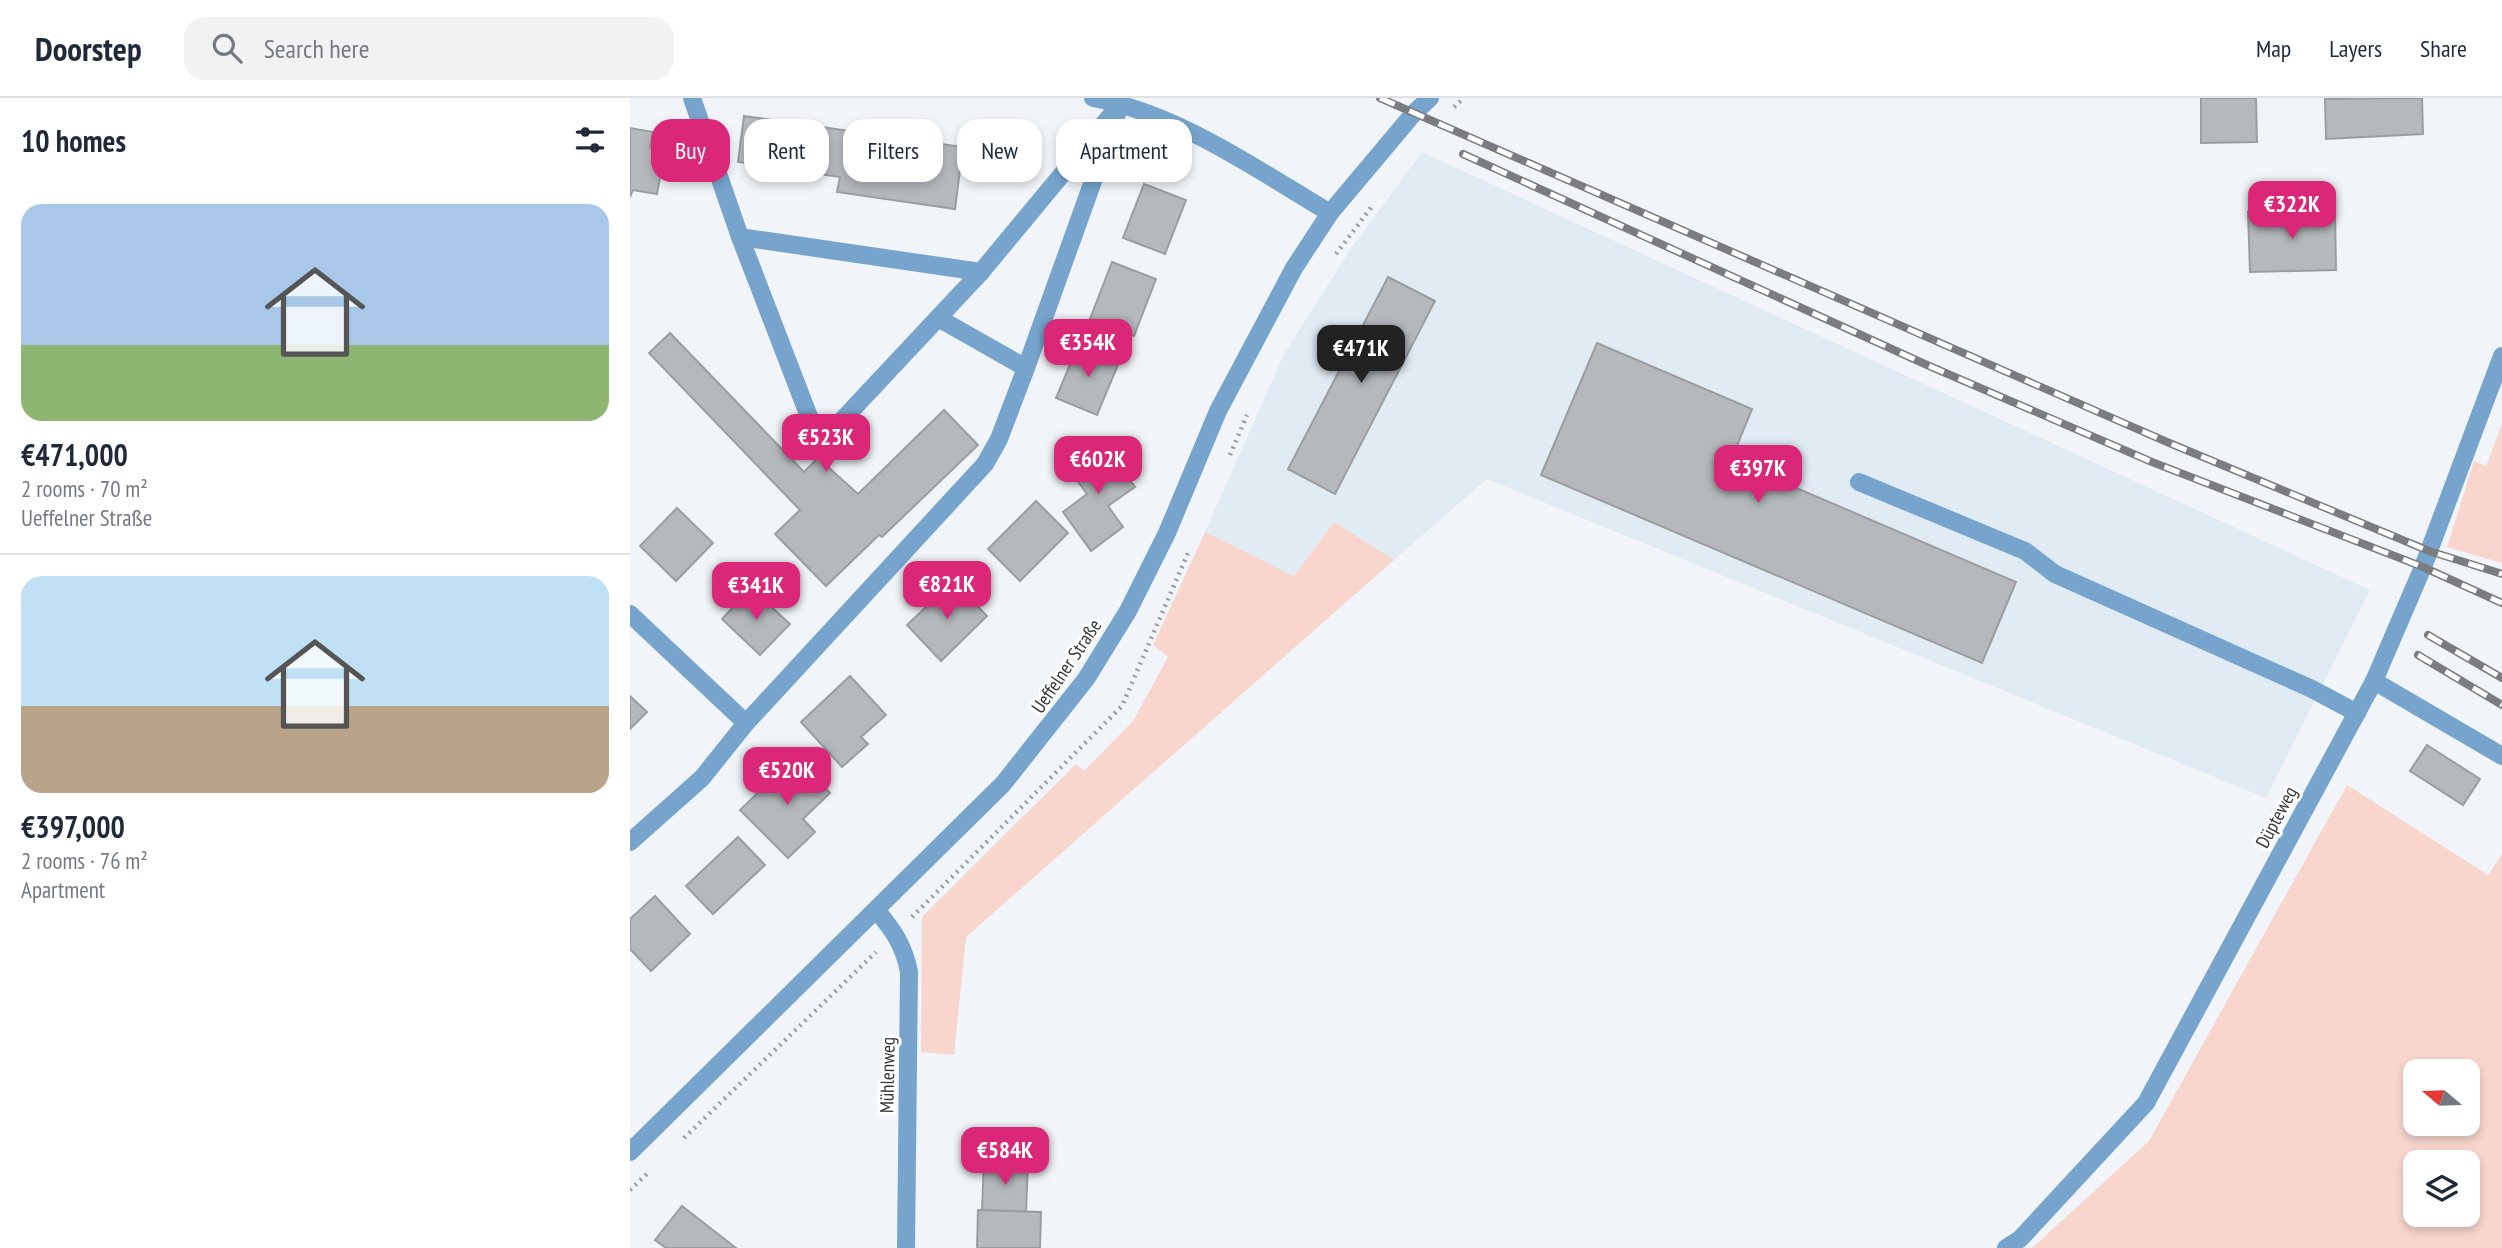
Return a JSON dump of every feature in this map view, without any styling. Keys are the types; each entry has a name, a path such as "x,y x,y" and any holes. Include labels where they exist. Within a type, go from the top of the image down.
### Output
{"street":[{"path":"692,98 740,237 813,427 832,431 981,272 1121,103"},
{"path":"1093,98 1121,103 1208,141 1330,213"},
{"name":"Ueffelner Straße","path":"630,1152 1003,784 1086,679 1144,578 1218,411 1294,268 1330,213 1414,113 1430,98"},
{"path":"630,842 702,778 746,723 968,486 999,439 1121,103"},
{"path":"740,237 981,272"},
{"path":"938,318 1026,368"},
{"name":"Düpteweg","path":"2006,1248 2021,1239 2146,1104 2374,681 2423,567 2502,356"},
{"path":"1859,482 2025,551 2054,574 2312,689 2357,713"},
{"path":"630,614 746,723"},
{"path":"2374,681 2502,757"},
{"name":"Mühlenweg","path":"877,911 896,933 905,951 909,972 906,1248"}],"shaded area":[{"path":"1422,152 2370,590 2266,798 1487,479 1394,560 1334,523 1294,576 1205,532 1284,354 1352,247"},
{"path":"2502,424 2502,563 2447,547 2474,461 2486,466"},
{"path":"1334,522 1394,560 966,937 954,1055 921,1052 922,917 1076,764 1084,771 1133,721 1168,657 1153,645 1205,532 1294,576"},
{"path":"2347,785 2488,875 2502,854 2502,1248 2032,1248 2149,1141"}],"building":[{"path":"2201,98 2256,98 2257,142 2201,143"},
{"path":"2422,98 2423,134 2326,139 2325,99"},
{"path":"744,116 765,119 744,119 744,163 738,162"},
{"path":"630,128 651,132 651,182 659,182 657,194 633,190 630,197"},
{"path":"829,128 843,130 843,182 943,182 943,144 957,146 958,182 955,209 837,192 840,177 829,175"},
{"path":"1144,184 1186,200 1165,254 1123,238"},
{"path":"2335,210 2336,270 2250,272 2248,212"},
{"path":"1112,262 1156,279 1134,336 1090,319"},
{"path":"1388,277 1435,301 1335,494 1288,469"},
{"path":"670,333 804,472 818,458 858,494 944,410 978,445 882,537 879,535 826,586 775,534 800,510 649,353"},
{"path":"1079,343 1120,360 1097,415 1056,398"},
{"path":"1597,343 1752,409 1731,460 2016,582 1982,663 1541,475"},
{"path":"1103,442 1135,487 1108,506 1123,527 1091,551 1063,512 1087,494 1068,468"},
{"path":"1036,501 1068,533 1020,581 988,549"},
{"path":"677,508 713,543 676,581 640,546"},
{"path":"953,581 987,616 941,661 907,625"},
{"path":"751,588 790,624 760,655 722,619"},
{"path":"850,676 886,715 861,737 868,744 842,767 801,722"},
{"path":"630,696 647,712 630,729"},
{"path":"2427,745 2480,779 2463,805 2410,771"},
{"path":"795,757 830,793 803,819 815,832 788,858 740,810"},
{"path":"738,837 765,865 713,914 686,886"},
{"path":"655,896 690,934 651,971 630,949 630,919"},
{"path":"984,1162 1028,1163 1026,1212 982,1210"},
{"path":"682,1206 736,1248 666,1248 655,1240"},
{"path":"978,1210 1041,1212 1040,1248 977,1248"}],"railway":[{"path":"1380,98 2167,442 2429,551 2502,574"},
{"path":"1463,154 1927,365 2152,462 2423,567 2502,603"},
{"path":"2428,635 2502,678"},
{"path":"2418,655 2502,705"}]}
